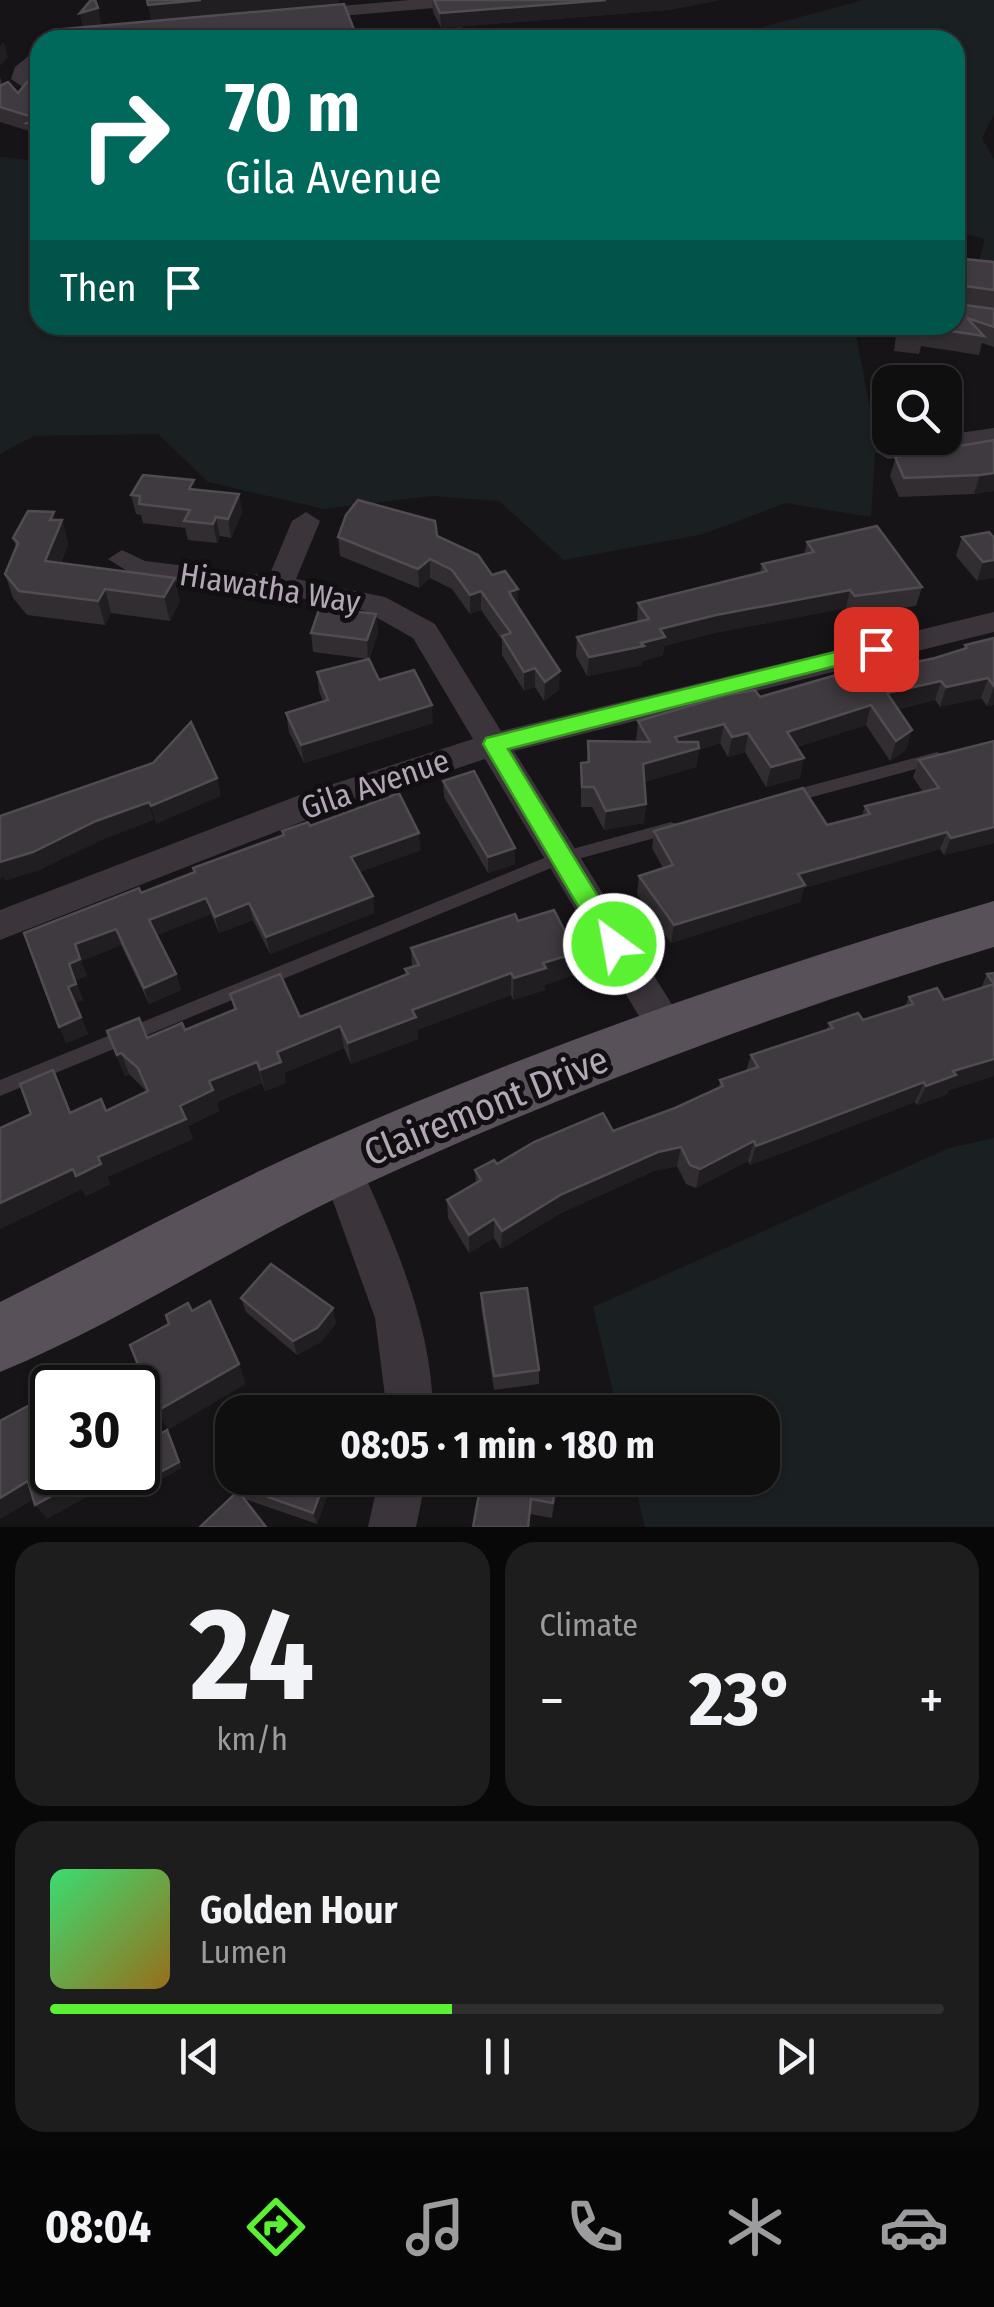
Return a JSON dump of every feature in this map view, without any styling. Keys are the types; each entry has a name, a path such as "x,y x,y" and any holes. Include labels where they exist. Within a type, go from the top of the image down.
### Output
{"main road":[{"name":"Clairemont Drive","path":"0,1338 340,1166 668,1032 830,972 994,924"}],"street":[{"path":"290,16 469,0"},
{"path":"30,61 21,70 20,79 30,86"},
{"path":"962,440 994,436"},
{"path":"280,586 306,521"},
{"name":"Hiawatha Way","path":"122,559 138,569 280,586 375,604 424,631 668,1032"},
{"name":"Gila Avenue","path":"0,925 318,802 494,744 994,622"},
{"path":"340,1166 395,1313 410,1395"},
{"path":"392,1527 399,1495"}],"lane":[{"path":"768,803 956,753"},
{"path":"0,1088 560,858 692,823"}],"shaded area":[{"path":"863,0 994,0 994,114 982,138 994,159 994,267 978,264 985,239 965,234 965,30 752,30"},
{"path":"0,157 30,160 30,335 856,335 875,455 871,517 786,503 704,534 564,560 499,501 432,496 324,509 208,482 158,434 34,436 0,454"},
{"path":"994,1138 994,1527 645,1527 637,1495 780,1495 780,1395 614,1395 593,1307 949,1148"}],"building":[{"path":"95,0 98,8 80,13"},
{"path":"147,0 201,0 148,5"},
{"path":"434,0 606,0 440,13"},
{"path":"344,4 354,30 52,30"},
{"path":"8,82 18,93 27,82 30,116 0,107 0,86"},
{"path":"965,259 994,262 994,290 965,286"},
{"path":"965,305 994,309 994,327 967,318 984,336 965,333"},
{"path":"994,440 994,473 904,478 895,457 962,455 962,446"},
{"path":"143,475 194,480 189,489 239,494 228,519 216,517 213,524 184,521 190,510 139,504 140,496 131,495"},
{"path":"358,500 435,521 437,536 478,555 492,575 505,571 518,589 509,592 560,671 545,682 535,668 524,672 502,636 511,633 481,591 470,595 452,570 430,559 418,569 338,537 346,515"},
{"path":"28,511 54,512 50,520 62,520 45,561 175,578 164,597 105,589 98,601 19,591 5,574 18,543 13,538"},
{"path":"877,526 922,587 855,596 850,590 716,615 660,629 665,637 641,643 644,646 589,657 577,637 649,619 638,603 767,571 762,564 814,552 807,542"},
{"path":"989,532 994,538 994,560 983,562 962,537"},
{"path":"320,607 376,614 367,640 311,633"},
{"path":"994,638 994,686 988,678 946,687 941,681 887,693 912,730 896,741 871,705 787,732 804,758 771,767 748,733 732,737 724,724 675,737 678,742 698,742 699,748 643,764 646,804 606,811 594,787 582,787 581,763 589,762 588,741 650,742 638,721 727,695 755,690 760,697 864,667 868,672 935,658"},
{"path":"369,659 379,680 414,670 432,705 301,745 286,713 328,700 317,672"},
{"path":"191,722 217,778 151,806 149,802 96,821 33,852 0,862 0,816 153,763"},
{"path":"994,741 994,827 951,838 947,832 798,874 805,885 674,925 639,876 673,865 654,831 803,788 827,825 870,814 865,806 939,788 919,760"},
{"path":"474,771 515,848 488,857 443,781"},
{"path":"399,793 419,833 351,857 373,896 266,937 249,903 215,917 206,898 149,920 176,974 144,988 116,929 75,944 80,959 69,964 76,984 68,987 81,1017 59,1027 24,933 139,888 141,893 195,872 193,868 284,835 282,831 308,822 310,826"},
{"path":"554,910 576,953 543,963 546,968 514,978 511,973 412,1010 416,1017 348,1043 340,1026 277,1052 281,1062 260,1070 257,1062 209,1081 213,1090 180,1106 186,1119 98,1157 101,1164 76,1176 73,1169 0,1203 0,1128 31,1114 20,1084 53,1070 70,1113 101,1099 106,1111 148,1091 138,1068 121,1053 117,1055 107,1031 139,1018 147,1038 182,1023 185,1030 236,1009 230,994 280,974 300,1017 408,974 405,969 419,965 411,948 515,914 518,921"},
{"path":"994,984 994,1059 953,1071 956,1075 926,1086 924,1082 756,1146 754,1141 700,1169 690,1165 681,1147 658,1152 562,1194 502,1231 494,1219 469,1235 447,1200 481,1180 475,1170 494,1160 497,1164 534,1142 603,1113 613,1131 675,1108 723,1086 720,1080 758,1067 751,1055 833,1028 829,1023 858,1013 863,1020 913,1004 909,997 937,988 944,1000"},
{"path":"271,1264 333,1308 317,1328 293,1341 241,1298"},
{"path":"527,1288 539,1370 494,1376 481,1293"},
{"path":"210,1301 239,1364 160,1409 160,1365 138,1365 130,1345 169,1324 166,1315 188,1303 192,1311"},
{"path":"30,1405 30,1488 28,1481 0,1498 0,1421"},
{"path":"167,1430 179,1462 160,1472 160,1434"},
{"path":"32,1495 53,1495 35,1505"},
{"path":"234,1495 241,1495 266,1527 200,1527"},
{"path":"262,1495 320,1495 313,1513"},
{"path":"479,1495 554,1495 553,1503 531,1499 528,1527 473,1527"}],"route":[{"path":"614,944 494,744 876,649"}]}
